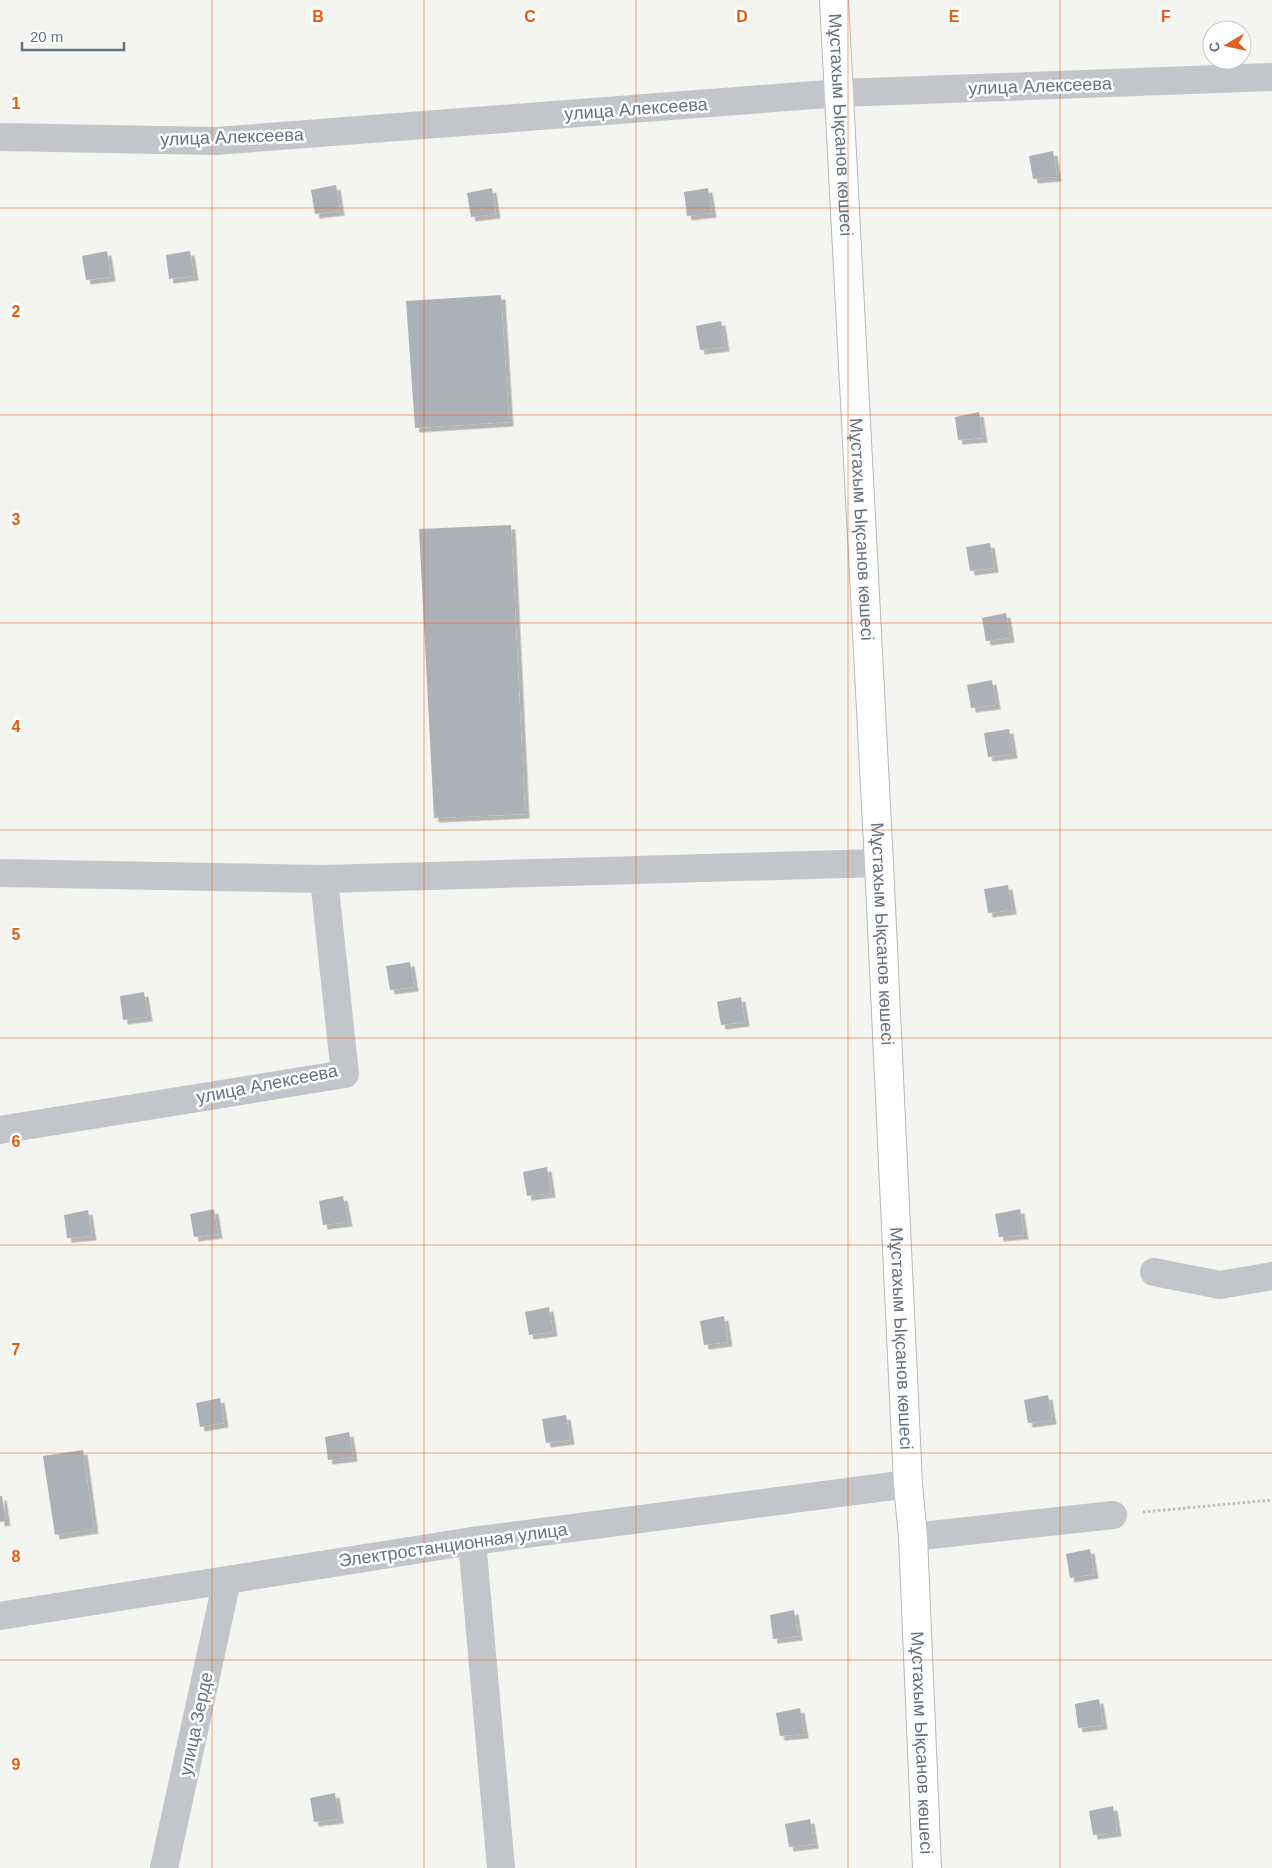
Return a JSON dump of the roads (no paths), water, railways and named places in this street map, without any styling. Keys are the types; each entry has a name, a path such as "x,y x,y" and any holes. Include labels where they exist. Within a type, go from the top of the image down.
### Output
{"main road":[{"name":"Мұстахым Ықсанов көшесі","path":"834,0 879,863 908,1484 913,1537 928,1868"}],"street":[{"name":"улица Алексеева","path":"0,138 216,142 840,93 1272,78"},
{"path":"0,873 324,879 879,863"},
{"name":"улица Алексеева","path":"0,1130 345,1074 324,879"},
{"path":"1154,1272 1220,1285 1272,1276"},
{"name":"Электростанционная улица","path":"0,1616 472,1541 908,1484"},
{"path":"913,1537 1113,1515"},
{"path":"472,1541 501,1868"},
{"name":"улица Зерде","path":"164,1868 228,1580"}]}
